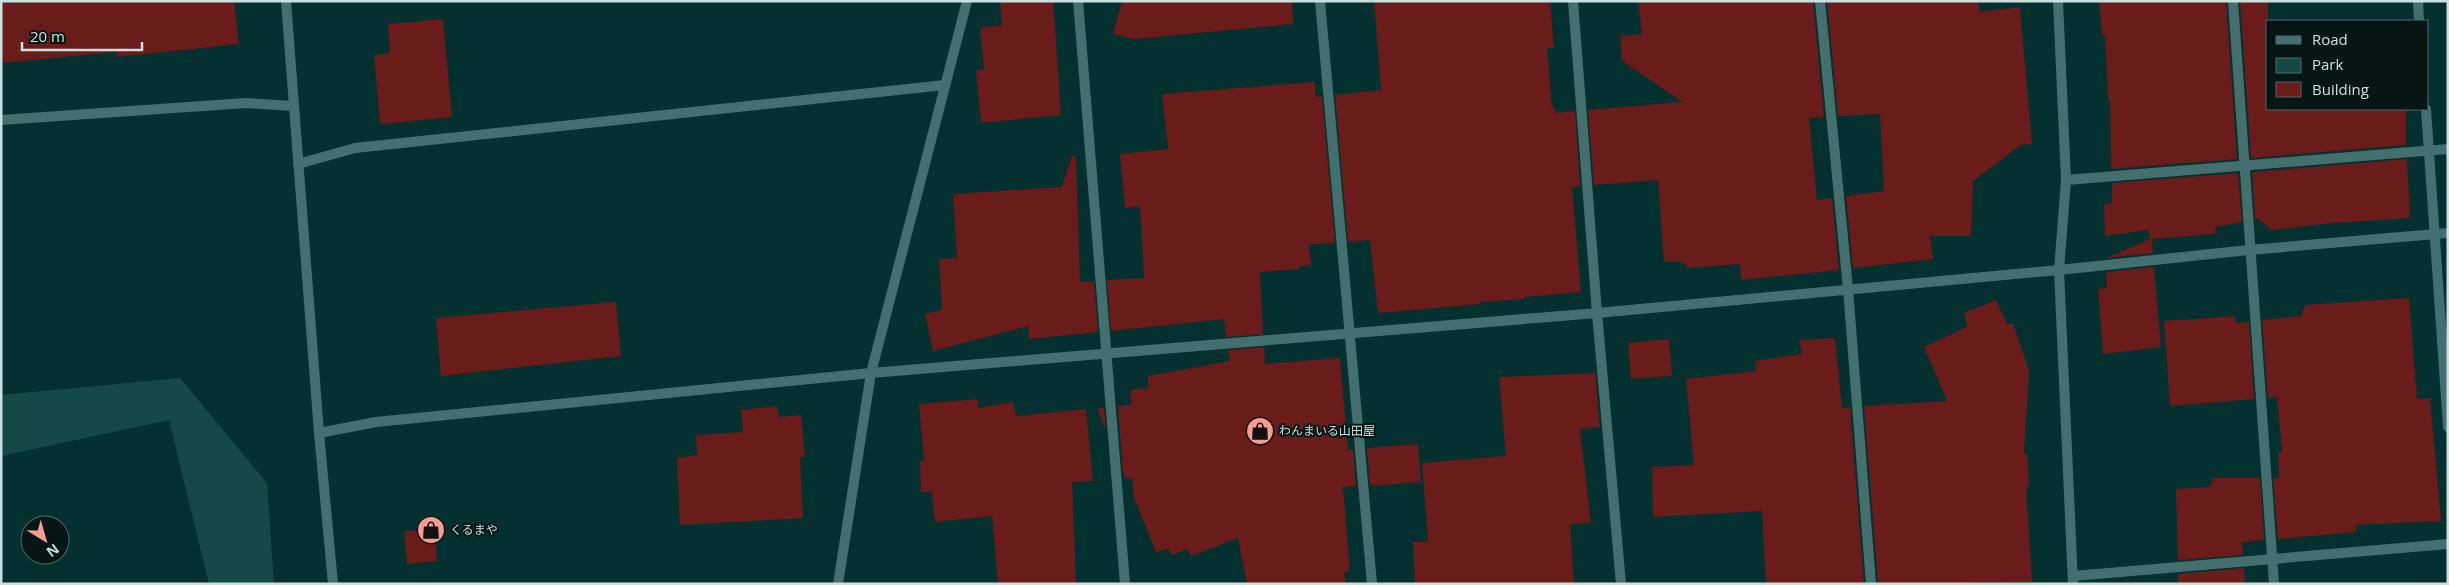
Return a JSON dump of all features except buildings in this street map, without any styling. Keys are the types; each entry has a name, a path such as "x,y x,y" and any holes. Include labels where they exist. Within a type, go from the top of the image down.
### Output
{"street":[{"path":"286,1 319,433 333,584"},
{"path":"838,584 871,373 968,1"},
{"path":"1078,1 1125,584"},
{"path":"1320,1 1372,584"},
{"path":"1573,1 1597,313 1622,584"},
{"path":"1820,1 1848,289 1871,584"},
{"path":"2058,1 2066,180 2059,270 2073,580 2273,557 2448,544"},
{"path":"2233,1 2243,165 2274,584"},
{"path":"2418,1 2419,20"},
{"path":"298,164 355,148 945,85"},
{"path":"1,120 246,103 293,106"},
{"path":"2426,110 2448,427"},
{"path":"2066,180 2448,149"},
{"path":"319,433 376,422 871,373 1106,352 1597,313 2059,270 2249,250 2448,233"}],"green space":[{"path":"180,378 267,483 274,584 209,584 169,420 1,456 1,395"}],"place":[{"name":"わんまいる山田屋","path":"1260,431"},
{"name":"くるまや","path":"431,530"}]}
